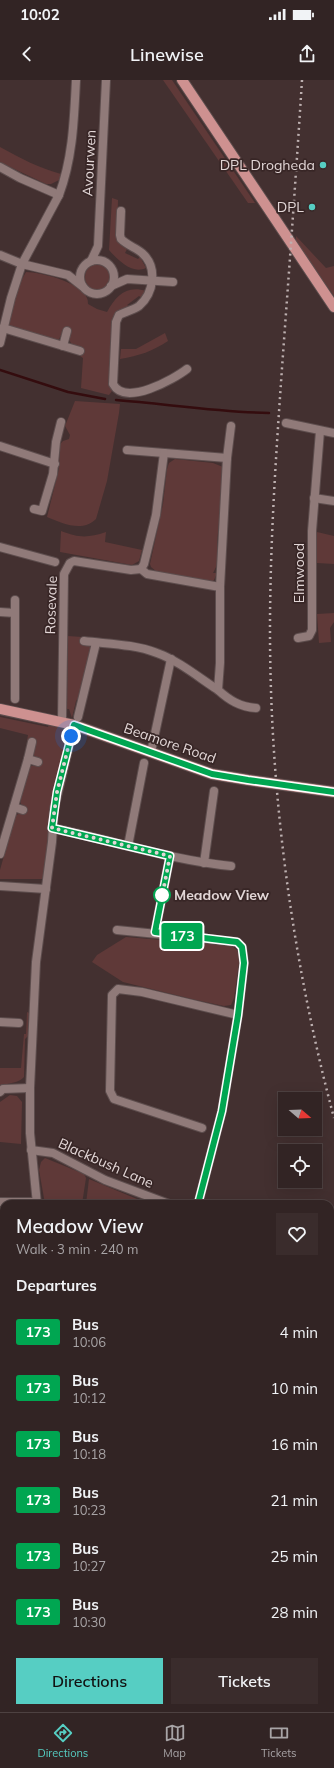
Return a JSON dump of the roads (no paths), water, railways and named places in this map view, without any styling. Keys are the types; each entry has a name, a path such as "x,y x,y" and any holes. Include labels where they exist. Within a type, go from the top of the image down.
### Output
{"main road":[{"path":"182,80 334,307"},
{"name":"Beamore Road","path":"0,709 62,722 76,721 151,752 212,774 334,792"}],"street":[{"path":"0,343 22,264 59,195 65,180 72,150 76,80"},
{"name":"Avourwen","path":"68,275 82,270 87,263 91,261 98,246 106,80"},
{"path":"0,167 20,178 59,195"},
{"path":"122,211 121,239 142,253 151,269 152,280 150,291 144,301 137,307 119,315 116,322 113,384 115,388 123,392 148,390 168,382 187,369"},
{"name":"Avourwen","path":"98,246 104,262 112,270 127,279"},
{"path":"0,255 22,264 68,275 86,290 94,294 104,292 111,286 127,279 173,282"},
{"path":"91,261 104,262"},
{"path":"82,270 80,278 83,286"},
{"path":"111,286 114,278 112,270"},
{"path":"3,328 80,351"},
{"path":"62,346 67,331"},
{"path":"34,509 42,511 55,464 58,433 61,422"},
{"path":"286,423 334,434"},
{"path":"218,690 220,663 220,587 227,458 231,426"},
{"name":"Elmwood","path":"298,638 309,636 312,630 312,531 320,431"},
{"path":"58,433 66,436"},
{"path":"0,446 55,464"},
{"path":"127,450 227,458"},
{"path":"141,569 144,564 156,515 164,453"},
{"path":"314,498 334,501"},
{"path":"0,547 55,562"},
{"name":"Rosevale","path":"62,722 64,574 70,563 81,561 131,570 141,569 147,574 220,587"},
{"path":"15,600 15,699"},
{"path":"0,612 15,613"},
{"path":"84,642 96,642 146,649 171,659 241,706 256,708"},
{"path":"36,1200 30,1088 36,962 57,792 96,642"},
{"path":"151,752 171,659"},
{"path":"0,854 32,742"},
{"path":"28,760 38,762"},
{"path":"128,846 144,763"},
{"path":"204,863 214,791"},
{"path":"14,807 23,810"},
{"path":"52,828 170,856 204,863 231,866"},
{"path":"155,932 170,856"},
{"path":"0,886 46,889"},
{"path":"117,930 155,932 237,942 242,947 244,963 238,1015 222,1111 199,1200"},
{"path":"202,1128 114,1099 110,1091 112,995 118,989 142,992 238,1015"},
{"path":"0,1022 20,1023"},
{"path":"0,1092 3,1089 30,1088"},
{"name":"Blackbush Lane","path":"33,1150 53,1152 105,1180 158,1200"}],"waterway":[{"path":"0,370 68,392 105,399"},
{"path":"116,400 212,410 269,413"}],"railway":[{"path":"302,80 274,499 270,597 271,692 279,815 295,937 306,998 334,1118"}],"place":[{"name":"DPL Drogheda","path":"323,165"},
{"name":"DPL","path":"312,207"},
{"name":"Meadow View","path":"162,895"}]}
